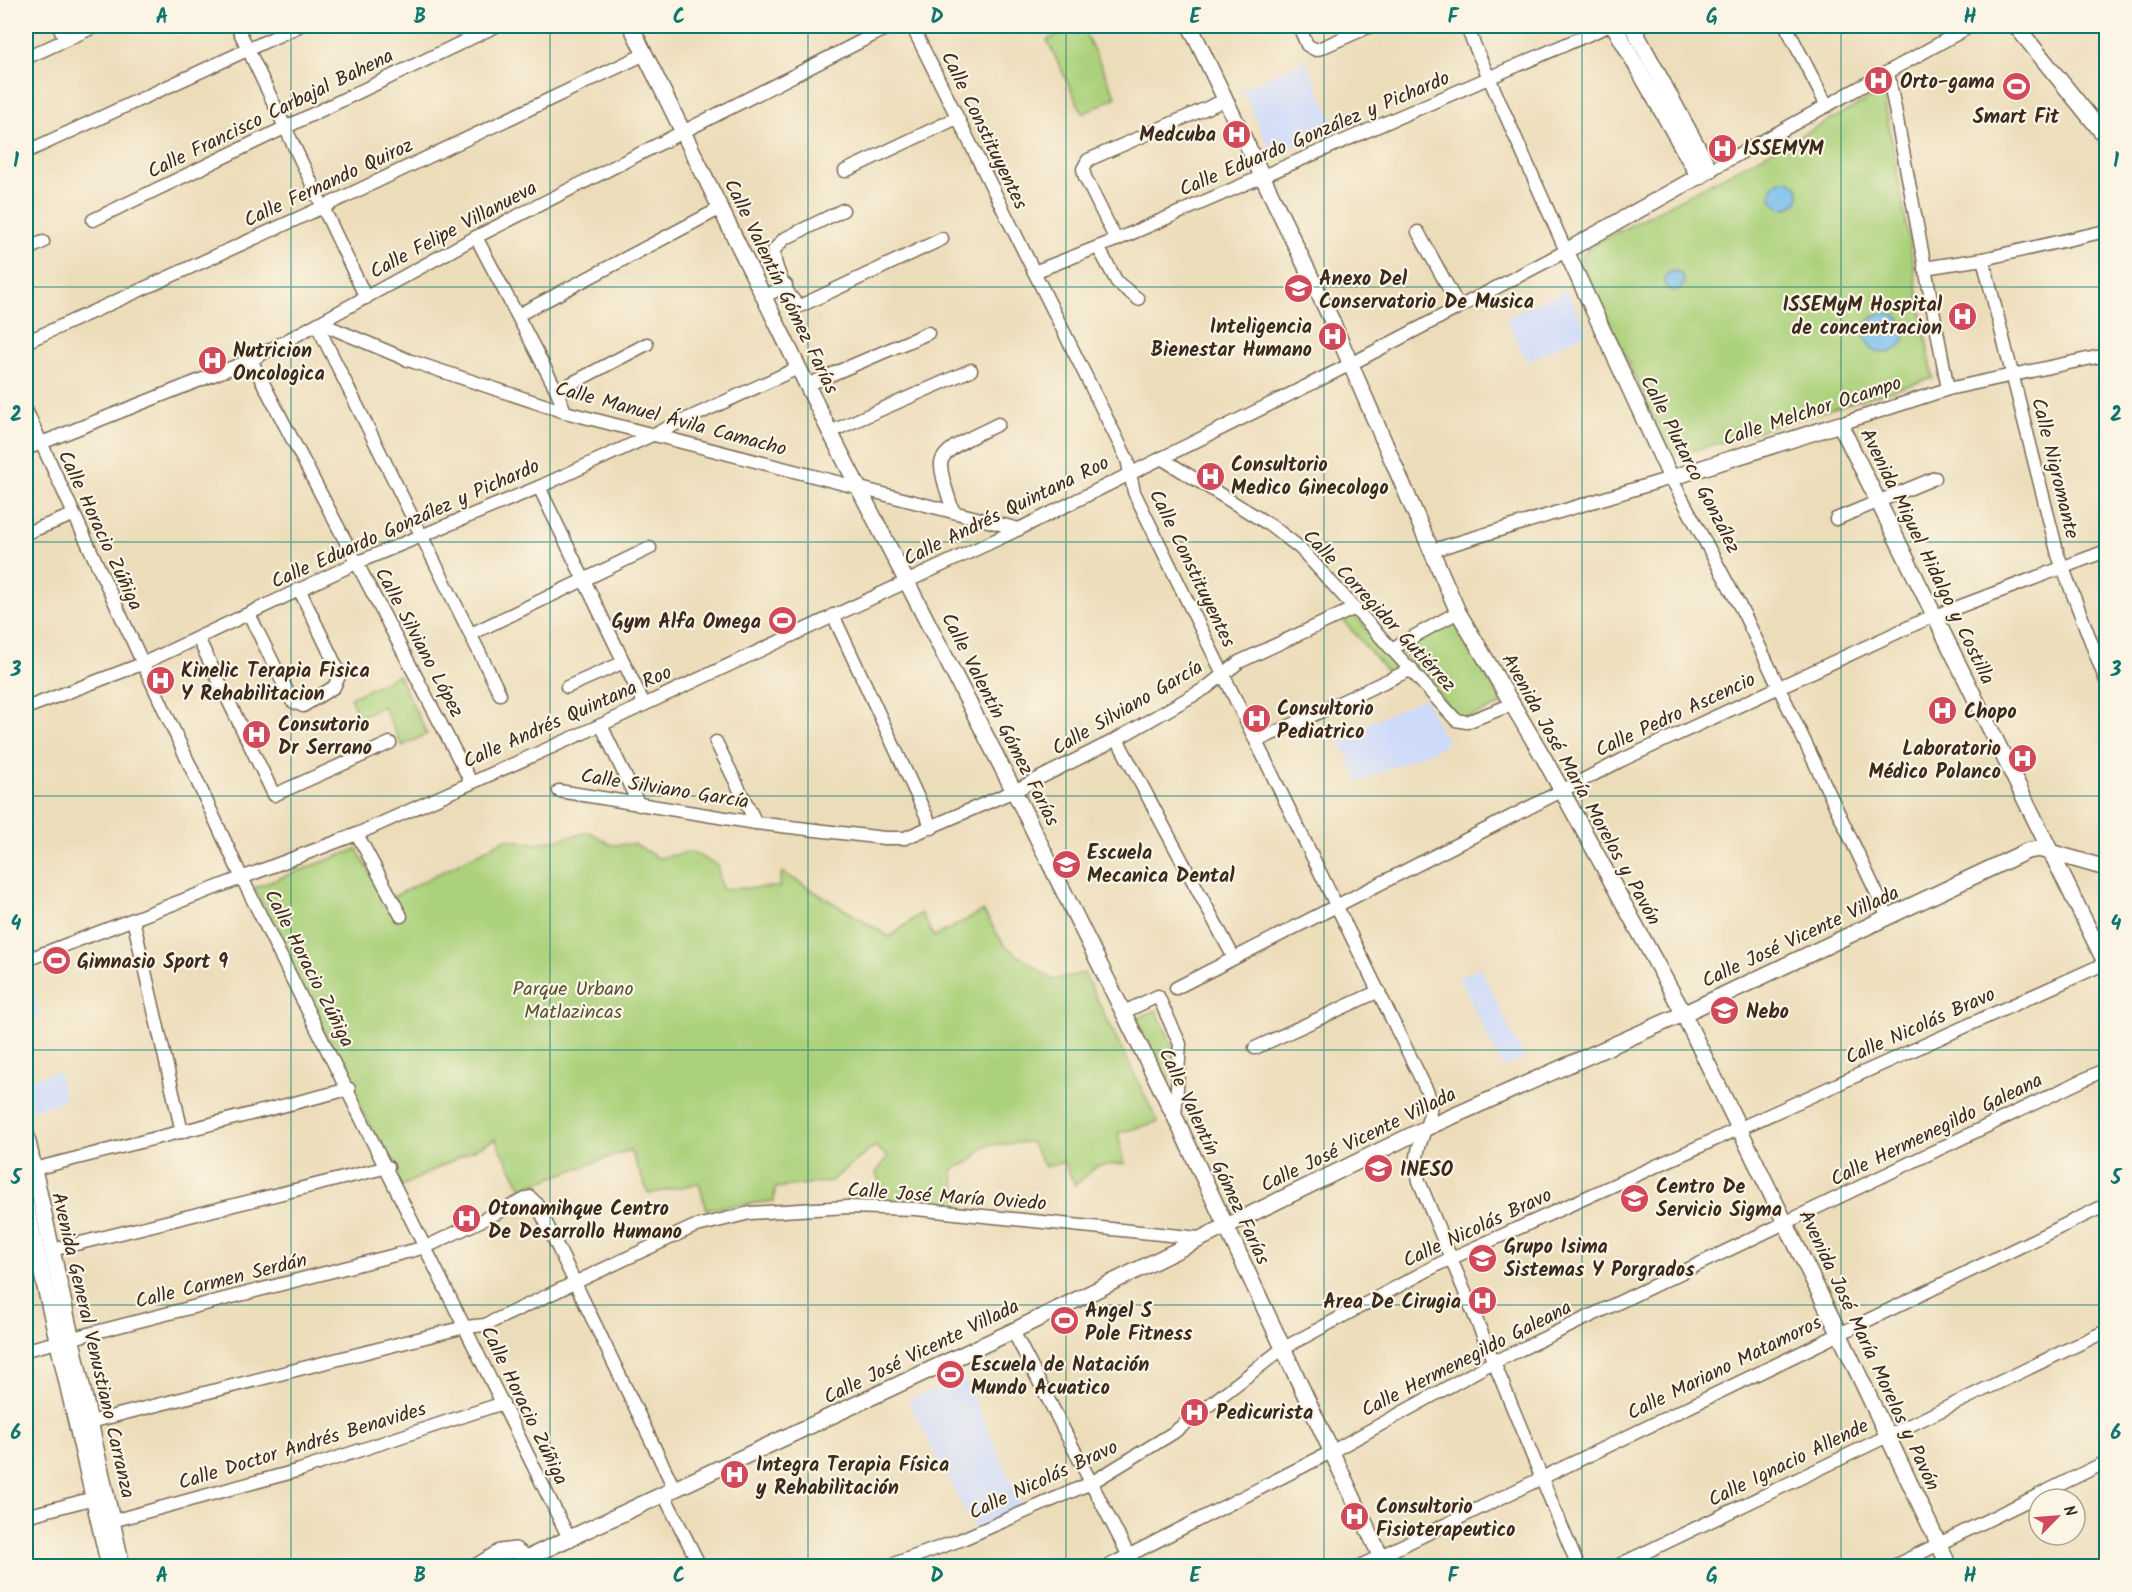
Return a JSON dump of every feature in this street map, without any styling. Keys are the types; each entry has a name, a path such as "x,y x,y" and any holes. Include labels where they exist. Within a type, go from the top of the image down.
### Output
{"main road":[{"name":"Calle Valentín Gómez Farías","path":"632,26 798,368 1124,1012 1383,1561"},
{"name":"Avenida José María Morelos y Pavón","path":"1190,26 1351,364 1458,612 1562,790 1683,1014 1786,1223 1949,1566"},
{"path":"1614,26 1704,173"},
{"path":"1632,26 1704,173"},
{"path":"2020,28 2106,137"},
{"name":"Calle Andrés Quintana Roo","path":"1566,251 1704,173"},
{"name":"Calle Plutarco González","path":"1566,251 1671,478"},
{"name":"Calle Melchor Ocampo","path":"1671,478 1840,424"},
{"name":"Avenida Miguel Hidalgo y Costilla","path":"1840,424 2106,963"},
{"name":"Calle José Vicente Villada","path":"527,1562 1014,1330 1424,1129 1683,1014 2027,851 2039,849 2106,868"},
{"name":"Avenida General Venustiano Carranza","path":"26,1133 29,1170 52,1250 65,1340 109,1566"},
{"name":"Avenida General Venustiano Carranza","path":"26,1204 90,1422 122,1566"},
{"path":"481,1566 492,1556 507,1551 519,1551 527,1562"}],"street":[{"path":"59,26 65,40"},
{"path":"26,58 96,26"},
{"path":"237,26 366,298"},
{"path":"26,152 299,26"},
{"name":"Calle Francisco Carbajal Bahena","path":"93,220 496,26"},
{"name":"Calle Felipe Villanueva","path":"26,449 251,360 476,237 891,26"},
{"name":"Calle Constituyentes","path":"912,26 1126,459 1134,492 1338,905 1431,1101 1431,1116 1416,1151 1416,1169 1450,1258 1578,1566"},
{"path":"1299,26 1307,45 1316,50 1371,26"},
{"name":"Calle Plutarco González","path":"1466,26 1566,251"},
{"name":"Calle Eduardo González y Pichardo","path":"1034,272 1116,240 1608,26"},
{"path":"1786,26 1827,106"},
{"name":"Calle Andrés Quintana Roo","path":"1704,173 1971,26"},
{"name":"Calle Fernando Quiroz","path":"26,342 323,207 645,54"},
{"path":"1888,72 1948,389"},
{"path":"1116,240 1085,177 1083,169 1088,160 1225,100"},
{"path":"845,171 957,118"},
{"path":"518,315 721,208"},
{"path":"843,210 784,239 775,246 775,259 796,303 805,305 942,239"},
{"path":"1418,232 1459,307"},
{"path":"1924,268 1983,260 2106,232"},
{"path":"476,237 518,315 565,412"},
{"path":"26,250 44,242"},
{"path":"1098,247 1117,282 1138,299"},
{"name":"Calle Andrés Quintana Roo","path":"26,960 241,876 357,834 601,725 1131,474 1351,364 1566,251"},
{"name":"Calle Nigromante","path":"1983,260 2061,567 2106,681"},
{"path":"764,297 786,285"},
{"path":"319,324 500,694"},
{"name":"Calle Manuel Ávila Camacho","path":"319,324 408,360 565,412 1018,529"},
{"path":"807,386 928,333"},
{"path":"557,392 647,344"},
{"name":"Calle Melchor Ocampo","path":"1840,424 1948,389 2106,355"},
{"name":"Calle Silviano López","path":"251,360 471,782"},
{"name":"Calle Eduardo González y Pichardo","path":"26,708 142,664 356,563 539,487 798,368"},
{"path":"830,432 971,370"},
{"name":"Calle Horacio Zúñiga","path":"26,410 39,444 241,876 388,1167 570,1540"},
{"path":"953,511 941,468 942,457 952,448 998,424"},
{"name":"Calle Corregidor Gutiérrez","path":"1161,458 1273,527 1308,556 1458,722 1467,722 1513,704"},
{"name":"Calle Plutarco González","path":"1671,478 1780,687 1888,917"},
{"name":"Calle Melchor Ocampo","path":"1430,551 1671,478"},
{"path":"1836,519 1935,478"},
{"path":"539,487 622,663 644,704"},
{"path":"26,533 73,515"},
{"path":"471,634 651,548"},
{"name":"Calle Pedro Ascencio","path":"1176,988 1562,790 1780,687 1934,616 2106,551"},
{"path":"249,615 292,701 303,706 334,687 340,674 299,589"},
{"name":"Calle Silviano García","path":"560,791 756,823 884,838 905,838 1014,791 1117,739 1206,688 1248,657 1355,608"},
{"path":"1393,648 1458,612"},
{"path":"833,615 932,828"},
{"path":"198,638 274,795 390,743"},
{"path":"567,687 622,663"},
{"path":"1257,741 1412,669"},
{"path":"601,725 639,805"},
{"path":"1117,739 1234,958"},
{"path":"716,742 756,823"},
{"path":"357,834 401,916"},
{"path":"133,919 182,1132"},
{"name":"Calle Nicolás Bravo","path":"888,1566 960,1540 1091,1483 1173,1432 1282,1349 1450,1258 2106,963"},
{"path":"1256,1048 1379,991"},
{"path":"1124,1012 1158,996 1180,1044 1175,1118"},
{"name":"Calle Hermenegildo Galeana","path":"1108,1566 1131,1561 1495,1362 2106,1069"},
{"path":"29,1170 349,1089"},
{"path":"52,1250 388,1167"},
{"name":"Calle Carmen Serdán","path":"26,1350 426,1247 525,1197 530,1197 537,1204 577,1283"},
{"name":"Calle Mariano Matamoros","path":"1360,1566 1383,1561 1541,1476 2106,1205"},
{"name":"Calle José María Oviedo","path":"90,1422 465,1328 485,1325 693,1227 734,1215 772,1210 847,1207 916,1209 1199,1238"},
{"path":"577,1283 700,1566"},
{"path":"1014,1330 1131,1561"},
{"name":"Calle Ignacio Allende","path":"1617,1566 2106,1331"},
{"name":"Calle Doctor Andrés Benavides","path":"112,1521 300,1470 502,1403"},
{"path":"1894,1566 2106,1462"},
{"path":"26,1516 94,1498"}],"shaded area":[{"path":"1305,60 1336,127 1273,156 1242,89"},
{"path":"1566,289 1587,332 1527,362 1506,318"},
{"path":"1425,698 1448,744 1359,782 1338,736"},
{"path":"1480,967 1524,1058 1503,1068 1459,977"},
{"path":"29,972 39,1014 26,1019 26,973"},
{"path":"58,1071 65,1101 31,1110 26,1080"},
{"path":"964,1377 1024,1510 976,1532 908,1400"}],"green space":[{"path":"1075,26 1082,26 1116,97 1083,114 1047,40"},
{"path":"1883,92 1933,378 1672,457 1581,261 1588,248"},
{"path":"1353,614 1403,667 1390,675 1342,619"},
{"path":"1454,620 1503,704 1461,720 1399,649"},
{"path":"398,675 427,734 402,746 383,706 359,717 350,698"},
{"name":"Parque Urbano Matlazincas","path":"590,832 611,845 635,844 658,858 691,852 717,865 722,889 779,887 782,872 890,937 921,913 934,937 983,911 1005,946 1053,980 1084,973 1158,1122 1118,1133 1125,1163 1097,1166 1075,1185 1064,1162 1045,1167 1031,1142 986,1145 970,1162 952,1170 961,1212 888,1205 876,1173 888,1157 875,1146 831,1181 775,1188 774,1201 706,1209 699,1183 649,1194 630,1150 522,1188 495,1139 400,1187 254,888 357,849 385,901 506,839 537,844"},
{"path":"1156,1010 1174,1048 1168,1086 1137,1019"}],"water":[{"path":"1785,180 1795,184 1799,194 1795,204 1785,208 1775,204 1771,194 1775,184"},
{"path":"1674,271 1681,274 1684,281 1681,288 1674,291 1667,288 1664,281 1667,274"},
{"path":"1885,313 1899,319 1905,333 1899,347 1885,353 1871,347 1865,333 1871,319"}],"place":[{"name":"Orto-gama","path":"1879,81"},
{"name":"Smart Fit","path":"2016,86"},
{"name":"Medcuba","path":"1237,134"},
{"name":"ISSEMYM","path":"1722,148"},
{"name":"Anexo Del Conservatorio De Musica","path":"1298,289"},
{"name":"ISSEMyM Hospital de concentracion","path":"1963,316"},
{"name":"Inteligencia Bienestar Humano","path":"1333,337"},
{"name":"Nutricion Oncologica","path":"212,361"},
{"name":"Consultorio Medico Ginecologo","path":"1210,476"},
{"name":"Gym Alfa Omega","path":"782,621"},
{"name":"Kinelic Terapia Fisica Y Rehabilitacion","path":"160,681"},
{"name":"Chopo","path":"1943,711"},
{"name":"Consultorio Pediatrico","path":"1256,719"},
{"name":"Consutorio Dr Serrano","path":"257,735"},
{"name":"Laboratorio Médico Polanco","path":"2022,759"},
{"name":"Escuela Mecanica Dental","path":"1066,864"},
{"name":"Gimnasio Sport 9","path":"56,961"},
{"name":"Nebo","path":"1725,1011"},
{"name":"INESO","path":"1379,1169"},
{"name":"Centro De Servicio Sigma","path":"1635,1198"},
{"name":"Otonamihque Centro De Desarrollo Humano","path":"467,1219"},
{"name":"Grupo Isima Sistemas Y Porgrados","path":"1483,1258"},
{"name":"Area De Cirugia","path":"1482,1301"},
{"name":"Angel S Pole Fitness","path":"1064,1321"},
{"name":"Escuela de Natación Mundo Acuatico","path":"950,1375"},
{"name":"Pedicurista","path":"1195,1412"},
{"name":"Integra Terapia Física y Rehabilitación","path":"735,1475"},
{"name":"Consultorio Fisioterapeutico","path":"1355,1517"}]}
